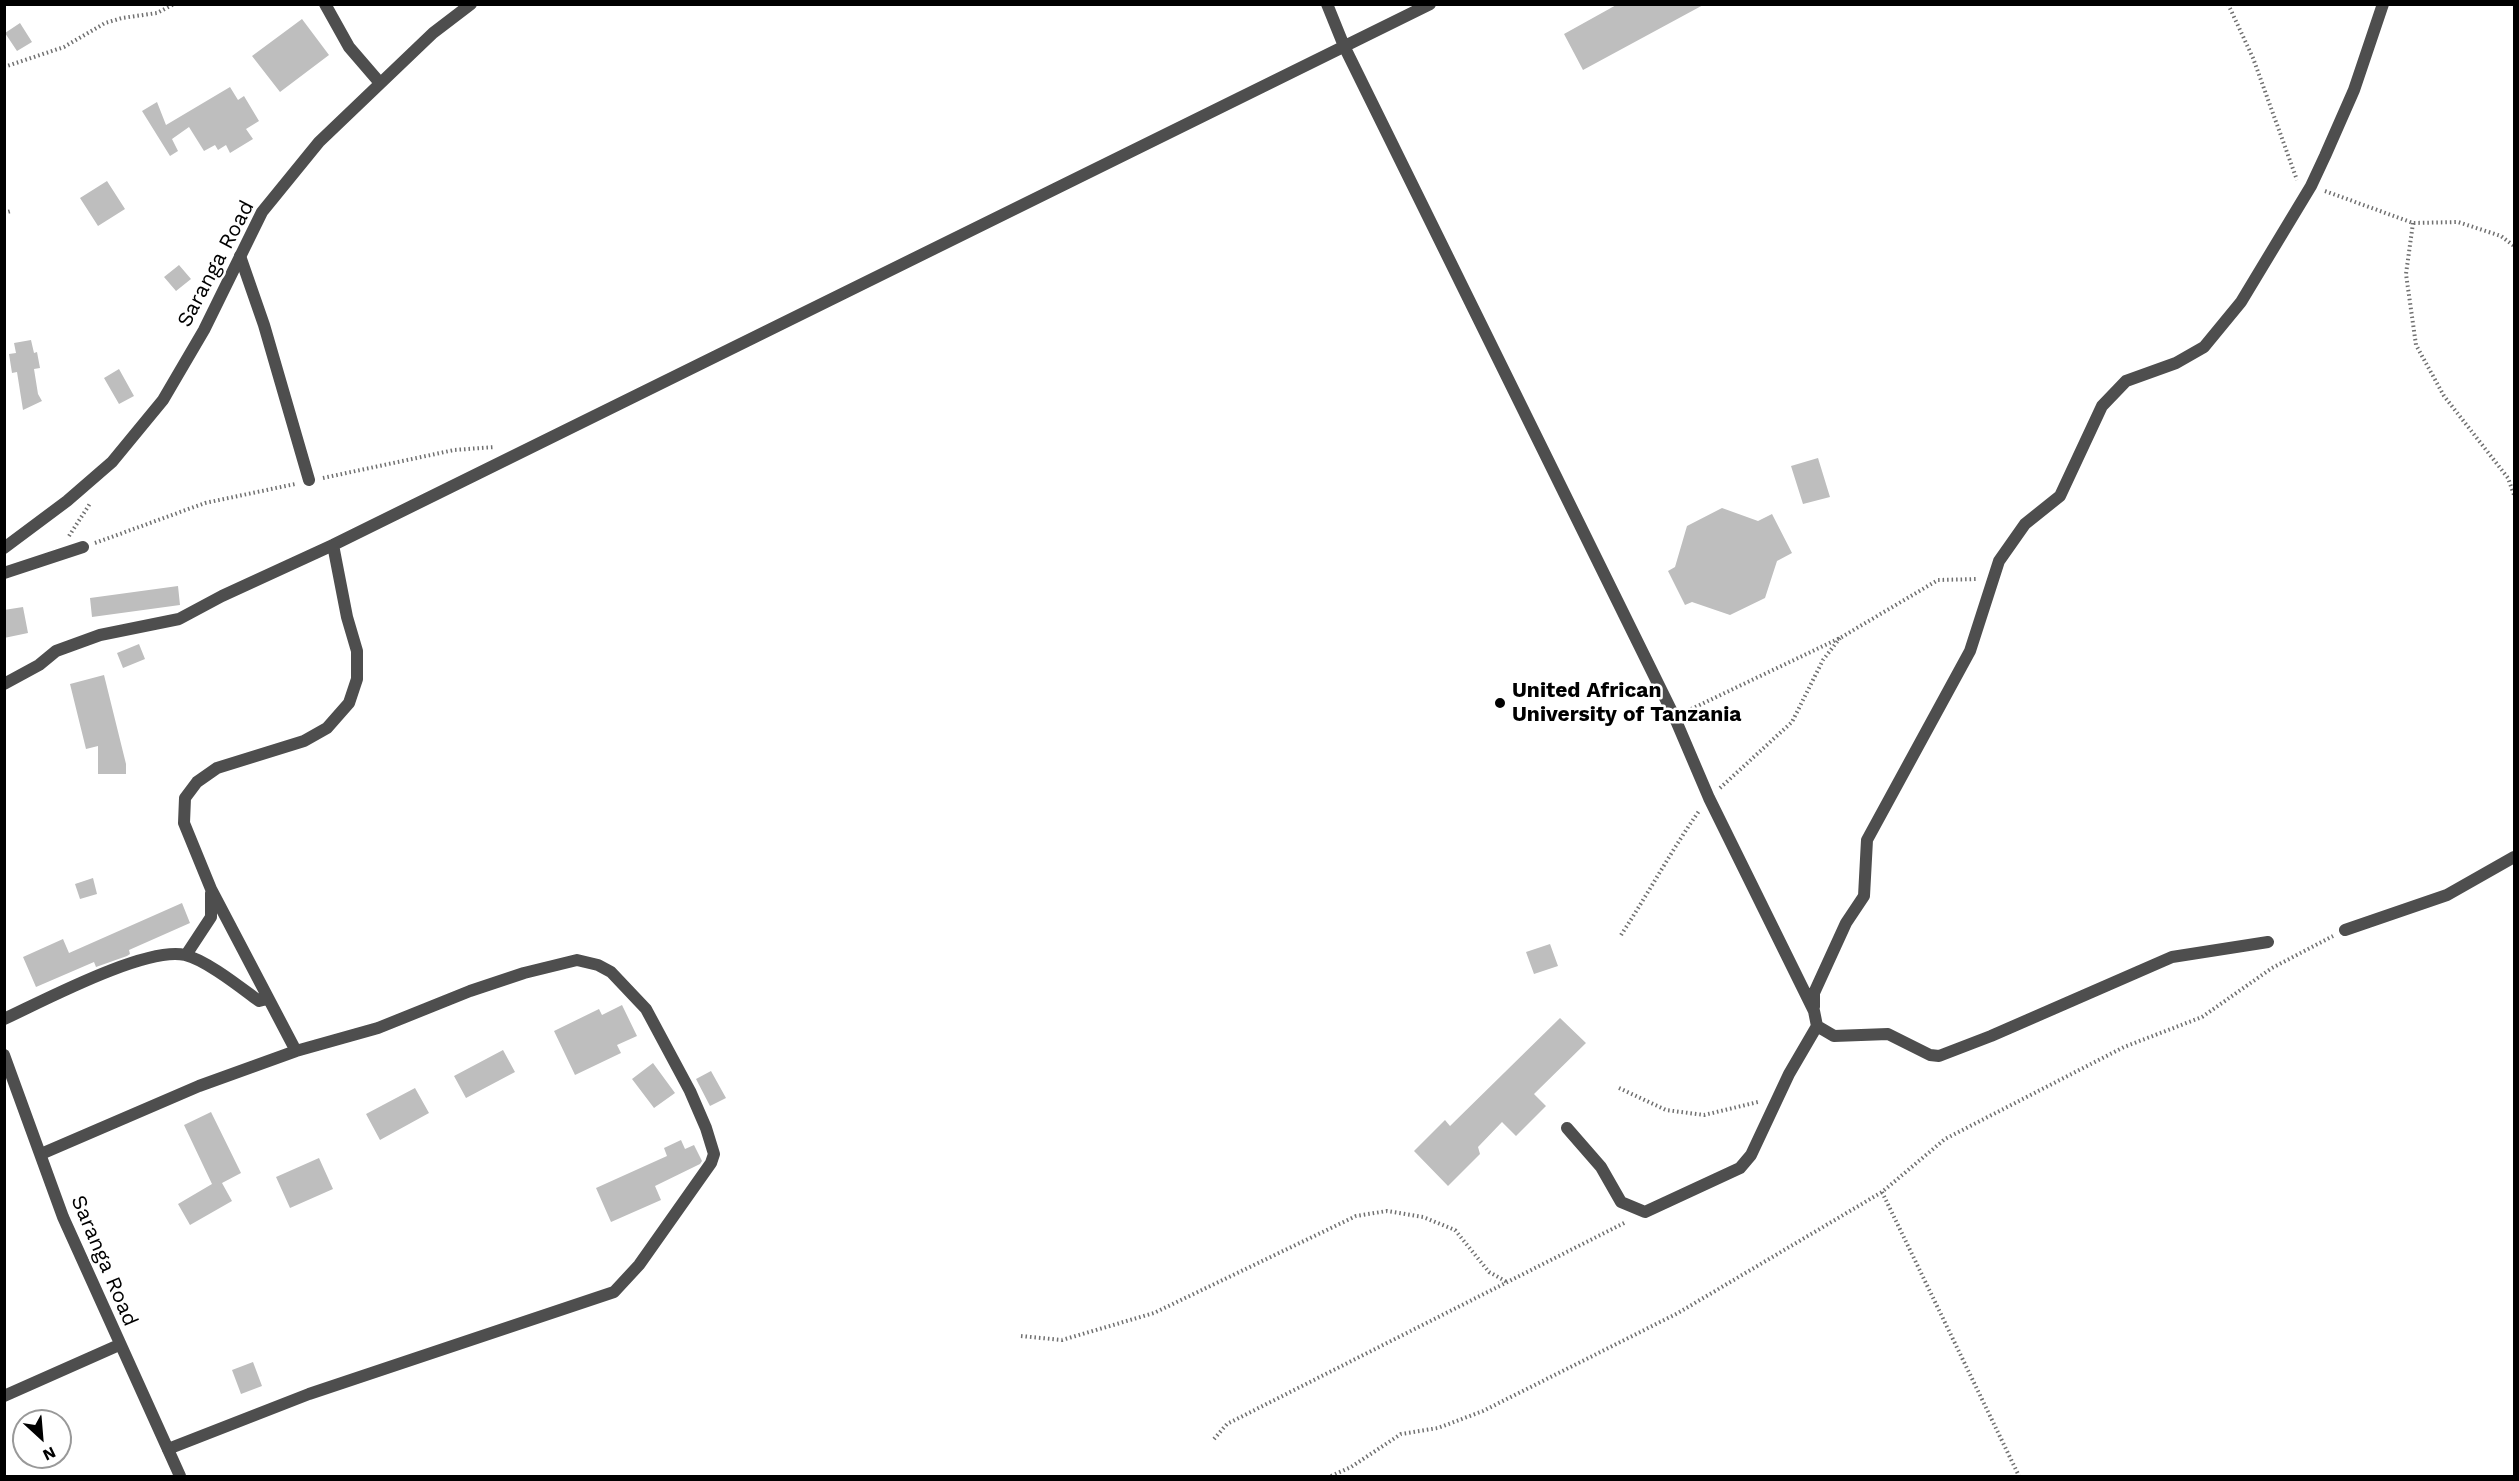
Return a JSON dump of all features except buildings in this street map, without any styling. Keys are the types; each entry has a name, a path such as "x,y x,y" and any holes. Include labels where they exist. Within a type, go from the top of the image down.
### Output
{"street":[{"path":"325,4 349,47 380,83"},
{"name":"Saranga Road","path":"4,548 67,501 112,462 162,400 204,330 262,212 320,142 433,33 471,4"},
{"path":"1327,4 1344,46 1674,716 1709,798 1814,1011 1818,1026 1834,1036 1888,1034 1930,1055 1939,1056 1992,1036 2172,957 2268,942"},
{"path":"4,684 39,665 56,651 100,635 179,619 1430,4"},
{"path":"1814,1011 1814,993 1846,923 1864,896 1867,840 1970,651 2000,561 2025,524 2060,496 2102,406 2126,381 2176,363 2204,347 2241,302 2311,186 2354,90 2383,4"},
{"path":"240,256 264,326 309,480"},
{"path":"296,1051 211,889 184,823 185,798 197,782 217,768 304,741 327,728 349,703 357,679 357,651 347,617 333,545"},
{"path":"4,573 83,547"},
{"path":"2344,930 2447,895 2514,857"},
{"path":"186,955 212,917 211,889"},
{"path":"4,1019 83,982 152,955 168,953 186,955 259,1001 267,999"},
{"path":"41,1154 199,1086 296,1051 378,1028 470,991 556,964 577,960 598,964 611,972 646,1009 690,1091 706,1128 714,1154 704,1175 672,1215 639,1265 614,1292 309,1394 168,1449"},
{"path":"1567,1128 1601,1167 1621,1202 1646,1212 1740,1168 1751,1155 1789,1074 1818,1026"},
{"name":"Saranga Road","path":"4,1055 63,1217 119,1346 160,1428 180,1476"},
{"path":"4,1396 119,1346"}],"path":[{"path":"4,67 64,47 105,23 156,13 174,4"},
{"path":"2228,4 2253,58 2303,198"},
{"path":"2311,186 2413,223 2458,222 2501,236 2514,246"},
{"path":"4,213 11,211"},
{"path":"2413,223 2406,274 2416,345 2444,396 2508,478 2514,495"},
{"path":"83,547 205,503 454,450 500,447"},
{"path":"55,557 97,494"},
{"path":"1674,716 1840,638 1938,580 1971,578 1992,582"},
{"path":"1621,935 1657,881 1677,843 1709,798 1792,722 1823,660 1840,638"},
{"path":"1330,1476 1351,1467 1401,1434 1438,1428 1484,1411 1678,1313 1882,1192 1945,1139 2124,1047 2202,1017 2272,968 2344,930"},
{"path":"1619,1088 1666,1110 1704,1115 1779,1097"},
{"path":"1882,1192 2019,1476"},
{"path":"1021,1336 1062,1340 1154,1313 1356,1216 1387,1211 1423,1217 1455,1230 1489,1272 1507,1282"},
{"path":"1214,1439 1227,1424 1646,1212"}],"place":[{"name":"United African University of Tanzania","path":"1500,703"}]}
